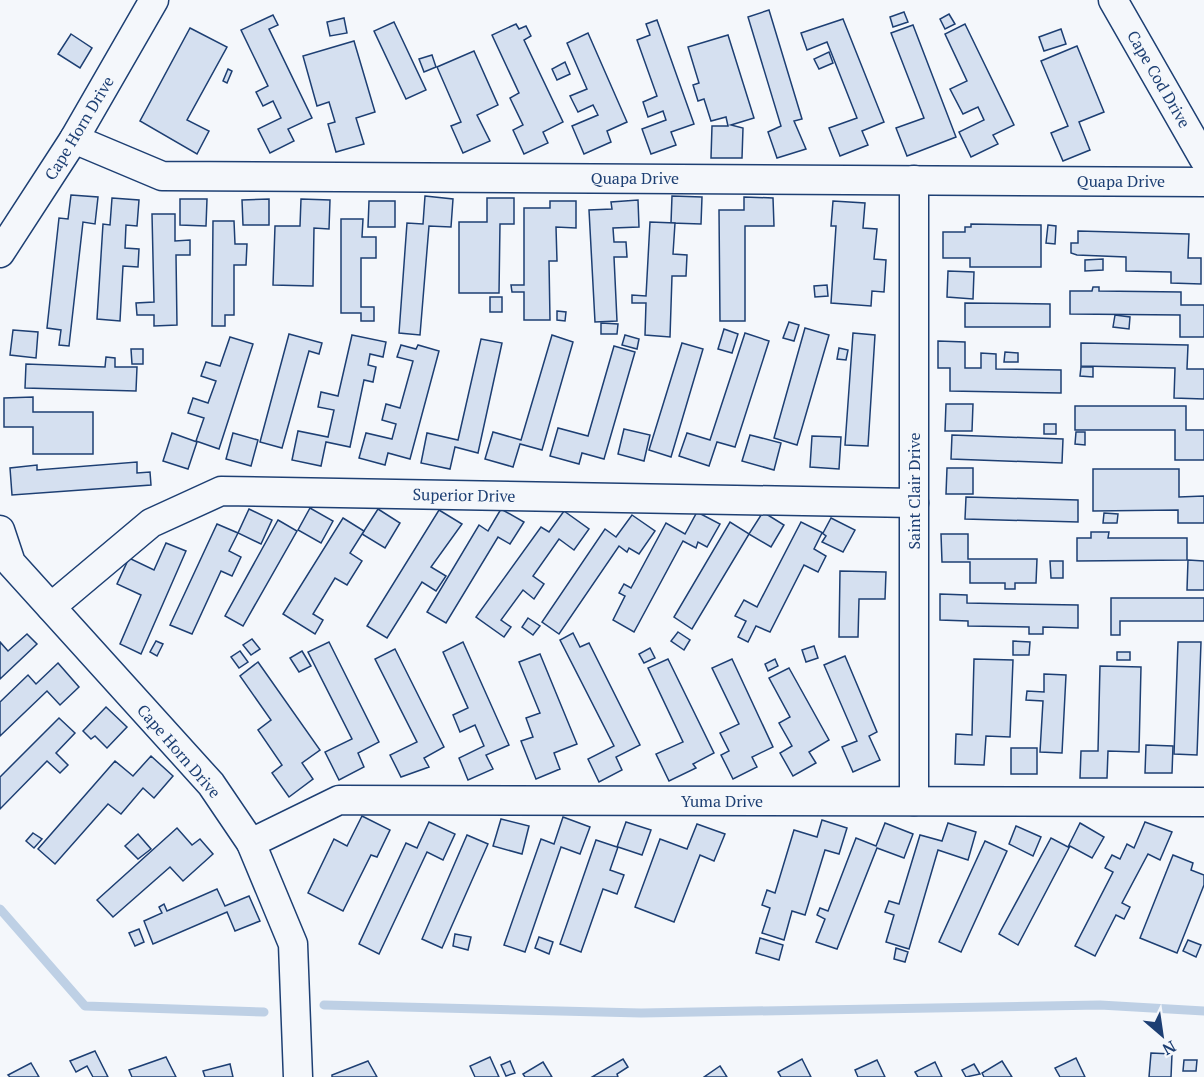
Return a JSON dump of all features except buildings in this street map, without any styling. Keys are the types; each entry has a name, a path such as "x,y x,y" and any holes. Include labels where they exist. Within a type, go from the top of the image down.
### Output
{"street":[{"name":"Cape Horn Drive","path":"0,253 74,139 154,0"},
{"name":"Cape Cod Drive","path":"1113,0 1204,159"},
{"name":"Quapa Drive","path":"74,139 162,176 1204,182"},
{"name":"Saint Clair Drive","path":"914,180 914,801"},
{"name":"Superior Drive","path":"51,608 151,524 221,491 914,503"},
{"name":"Cape Horn Drive","path":"0,530 11,563 211,784 250,843 293,944 298,1077"},
{"name":"Yuma Drive","path":"250,843 339,800 1204,802"}],"waterway":[{"path":"0,909 85,1006 264,1012"},
{"path":"324,1005 641,1013 1100,1005 1204,1011"}]}
